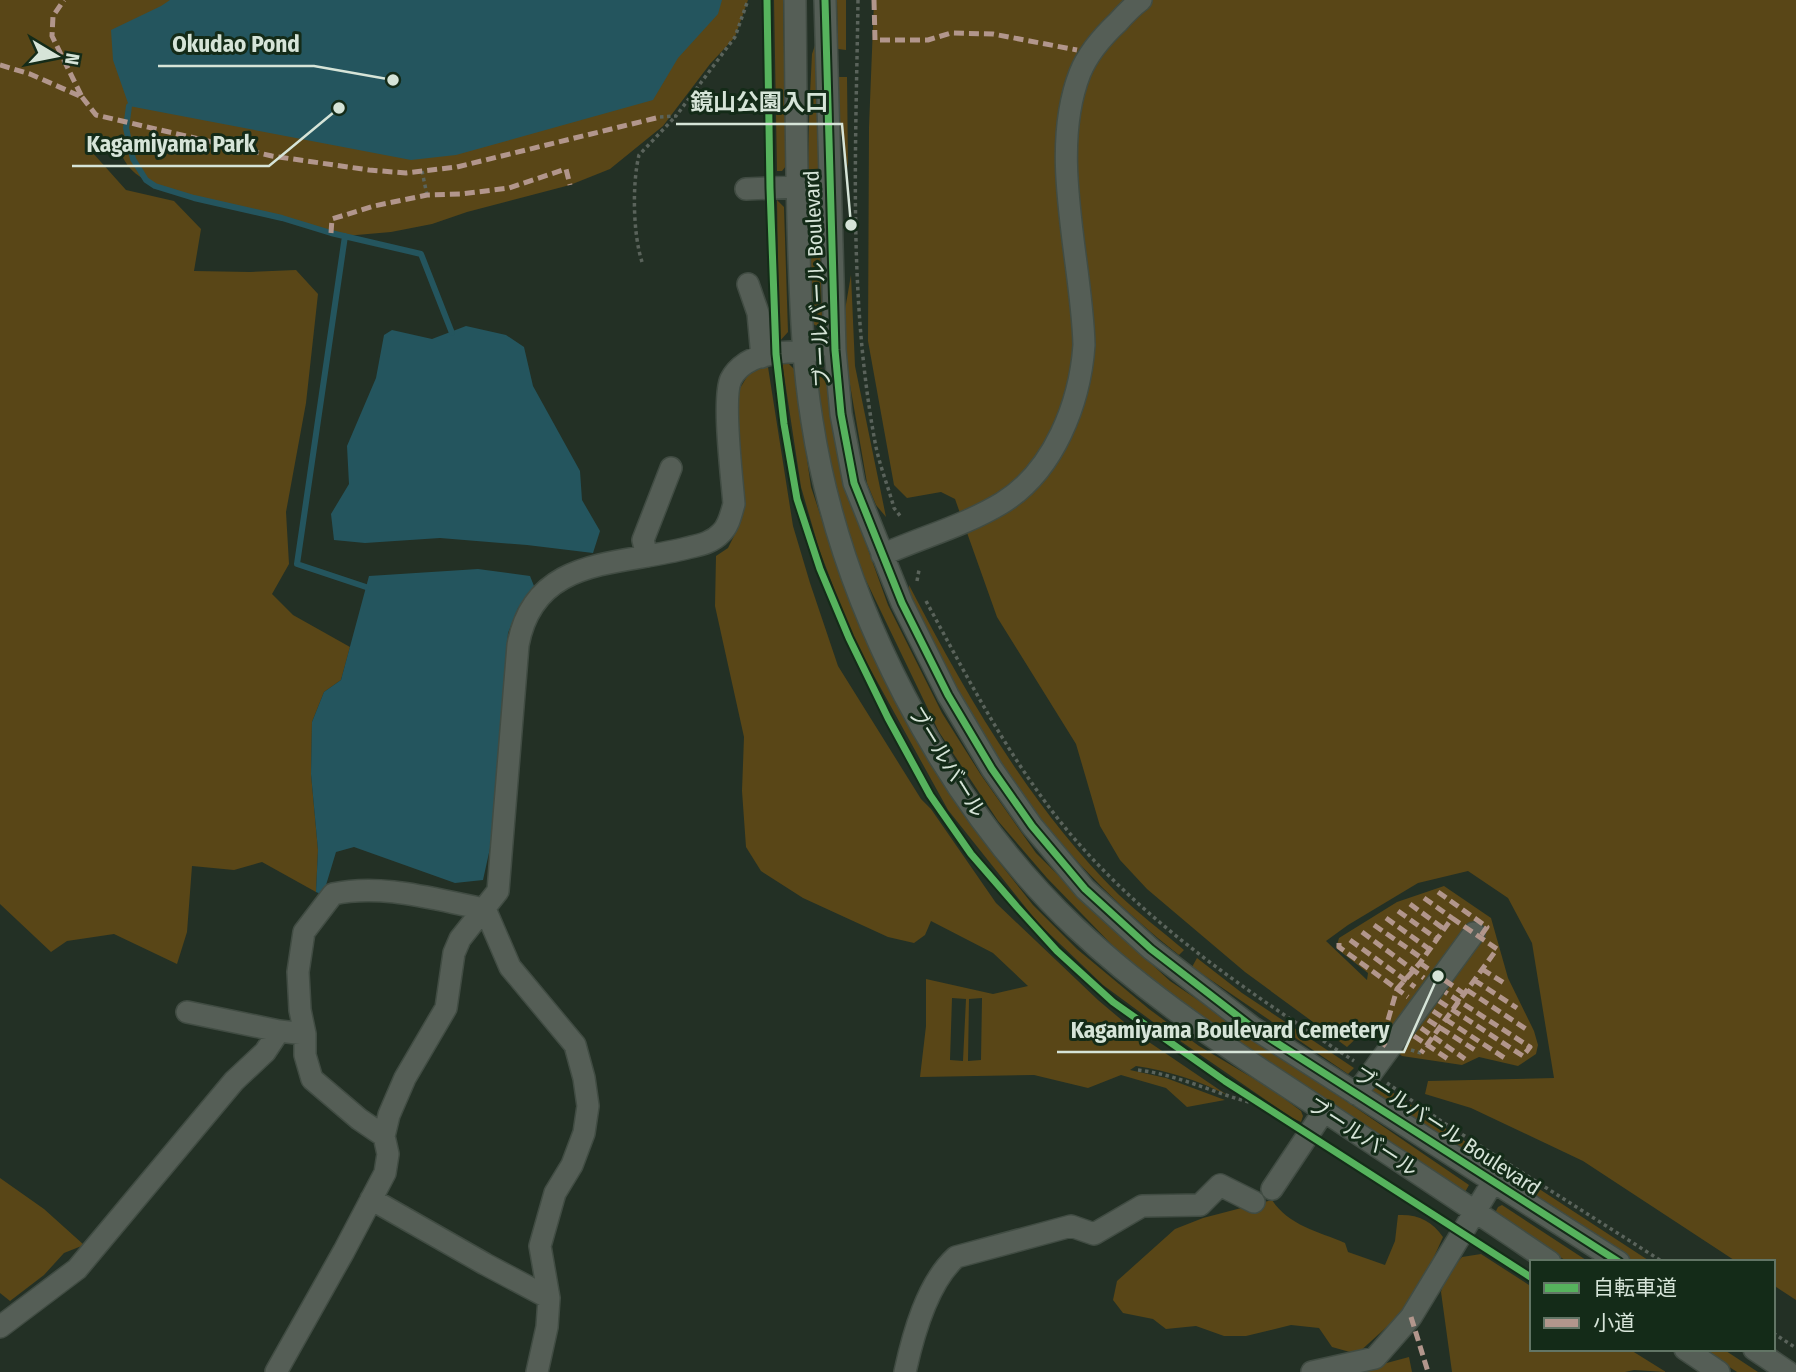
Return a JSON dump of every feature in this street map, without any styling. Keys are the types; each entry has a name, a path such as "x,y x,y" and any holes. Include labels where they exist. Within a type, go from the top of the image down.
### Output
{"street":[{"name":"ブールバール","path":"795,0 802,352 812,423 826,492 846,562 871,624 906,697 951,774 1026,877 1075,927 1167,1006 1547,1260"},
{"name":"ブールバール Boulevard","path":"825,0 835,350 842,414 854,483 902,603 948,695 992,769 1031,826 1085,888 1151,949 1252,1027 1616,1260"},
{"path":"882,555 956,527 1003,502 1043,462 1056,444 1071,413 1078,393 1084,345 1084,318 1070,200 1068,113 1080,73 1091,52 1106,33 1142,0"},
{"path":"746,189 797,187"},
{"path":"748,284 758,313 762,357"},
{"path":"276,1372 385,1173 388,1154 384,1136 389,1115 405,1078 446,1008 454,953 460,939 498,891 518,645 527,613 539,596 556,580 591,567 701,545 722,533 734,504 728,393 731,380 745,363 762,357 835,350"},
{"path":"647,556 643,540 671,468"},
{"path":"384,1136 359,1119 312,1079 305,1055 305,1034 300,1010 298,972 304,932 333,894 356,889 402,894 485,909"},
{"path":"485,909 510,967 575,1045 588,1106 584,1133 572,1165 555,1193 540,1246 548,1298 547,1327 538,1372"},
{"path":"1356,1094 1474,933"},
{"path":"187,1012 305,1034"},
{"path":"0,1327 77,1269 234,1081 265,1052 279,1031"},
{"path":"1272,1189 1324,1111"},
{"path":"1312,1372 1375,1358 1410,1317 1493,1182"},
{"path":"905,1372 918,1322 944,1268 956,1257 1071,1226 1094,1234 1142,1206 1200,1205 1220,1185 1254,1202"},
{"path":"371,1199 548,1298"},
{"path":"1688,1351 1719,1372"},
{"path":"1757,1351 1788,1372"}],"path":[{"path":"642,262 638,248 636,201 639,155 676,116 735,37 748,0"},
{"path":"858,0 855,226 859,316 876,443 894,508 901,517"},
{"path":"660,117 676,116"},
{"path":"422,171 427,195"},
{"path":"916,583 919,570"},
{"path":"922,594 997,733 1057,817 1121,888 1223,973 1441,1121 1660,1260"},
{"path":"1138,1070 1159,1073 1238,1100 1261,1105"},
{"path":"1234,1087 1270,1111"},
{"path":"1775,1333 1796,1348"}],"shaded area":[{"path":"0,0 748,0 735,37 710,64 663,126 610,169 570,185 432,224 391,232 345,236 155,186 131,169 123,158 118,143 85,138 92,152 126,190 174,201 201,229 194,271 296,270 318,294 306,403 286,512 289,564 272,594 293,615 350,647 341,680 324,692 312,722 311,774 318,850 316,892 262,862 234,870 192,866 187,932 177,964 114,934 67,941 51,952 0,904"},
{"path":"774,0 783,0 786,166 782,171 777,171"},
{"path":"837,0 846,0 846,50 838,49"},
{"path":"874,0 1796,0 1796,1300 1775,1286 1775,1260 1734,1260 1583,1161 1471,1108 1425,1094 1428,1081 1554,1078 1532,943 1508,898 1468,871 1418,883 1326,941 1367,980 1368,973 1336,948 1339,938 1397,902 1444,886 1491,918 1508,978 1538,1045 1536,1054 1518,1066 1479,1057 1462,1065 1402,1056 1367,1028 1347,1047 1245,972 1147,889 1120,860 1100,826 1076,744 997,617 955,499 941,492 907,498 894,485 868,341 869,127"},
{"path":"816,42 822,320 817,326 813,324 808,189 812,54"},
{"path":"839,77 847,77 848,168 839,121"},
{"path":"777,200 784,207 788,332 779,342"},
{"path":"851,275 855,366 886,517 876,505 867,483 844,350 845,310"},
{"path":"782,362 794,369 811,487 831,547 873,657 940,778 1033,905 1077,949 1149,1009 1199,1046 1273,1090 1301,1111 1301,1122 1160,1027 1103,985 1038,923 948,810 852,636 819,549 801,487"},
{"path":"768,367 793,526 838,666 921,799 931,809 996,903 1098,1000 1143,1038 1227,1095 1171,1073 1136,1066 1130,1070 1166,1078 1225,1100 1187,1107 1166,1088 1121,1075 1088,1088 1034,1075 920,1077 926,1026 926,979 993,994 1028,986 993,953 931,921 925,935 914,943 888,937 803,898 761,871 746,847 742,791 744,737 715,606 716,556 728,548 739,526 742,493 736,395 751,370","holes":["952,998 966,999 963,1061 950,1060","982,998 981,1060 968,1061 969,999"]},
{"path":"821,368 828,375 836,436 856,516 888,605 942,713 981,775 1036,853 1170,981 1469,1185 1465,1192 1461,1192 1293,1082 1164,991 1115,948 1047,878 998,821 939,732 860,568 839,503 824,437 815,377 816,370"},
{"path":"909,585 977,708 1028,787 1086,860 1118,894 1184,950 1179,955 1086,871 1032,809 984,741 963,705 910,600"},
{"path":"1197,958 1242,993 1354,1068 1348,1074 1192,967"},
{"path":"1377,1082 1485,1155 1483,1162 1372,1091"},
{"path":"1498,1162 1648,1260 1629,1260 1494,1170"},
{"path":"0,1178 44,1209 84,1245 64,1253 44,1275 10,1301 0,1293"},
{"path":"1272,1200 1295,1222 1345,1243 1348,1252 1385,1265 1395,1241 1398,1215 1424,1220 1443,1237 1415,1299 1357,1354 1332,1347 1319,1328 1291,1325 1246,1336 1224,1336 1196,1326 1166,1329 1153,1319 1123,1313 1113,1300 1117,1281 1175,1229 1203,1218"},
{"path":"1502,1205 1586,1260 1565,1260 1497,1217 1498,1207"},
{"path":"1481,1254 1530,1286 1530,1351 1632,1351 1666,1372 1452,1372 1441,1292 1445,1277 1462,1257"},
{"path":"1705,1351 1726,1351 1758,1372 1737,1372"},
{"path":"1409,1357 1412,1372 1353,1372"}],"water":[{"path":"170,0 722,0 718,14 678,58 653,100 456,155 411,160 129,106 113,60 111,30"},
{"path":"466,326 506,335 524,347 533,386 580,471 582,500 600,531 593,553 440,538 365,543 334,540 331,514 349,484 347,446 376,378 384,335 392,330 432,339"},
{"path":"478,569 530,576 534,586 518,608 508,633 494,830 483,880 455,883 354,847 336,852 323,895 316,892 318,850 311,774 312,722 324,692 341,680 369,576"}],"waterway":[{"path":"129,106 126,128 133,159 146,180 155,186 194,198 421,254 452,333"},
{"path":"345,236 297,564 366,587"}],"marked path":[{"path":"0,65 30,74 82,97 52,36 53,16 64,0"},
{"path":"874,0 875,40 928,40 951,33 993,34 1077,50"},
{"path":"82,97 96,115 272,156 406,173 457,167 660,117"},
{"path":"331,233 332,219 374,206 427,195 509,188 566,169 570,185"},
{"path":"1438,892 1487,927 1480,937"},
{"path":"1424,898 1452,918"},
{"path":"1410,904 1444,929"},
{"path":"1398,911 1437,939"},
{"path":"1386,918 1429,949"},
{"path":"1339,943 1339,947 1397,989 1420,963 1452,918 1497,949 1421,1053"},
{"path":"1374,925 1423,959"},
{"path":"1362,932 1424,978"},
{"path":"1350,940 1415,987"},
{"path":"1420,963 1463,993"},
{"path":"1482,969 1507,985"},
{"path":"1474,980 1517,1008"},
{"path":"1388,1020 1397,989 1408,997"},
{"path":"1467,990 1526,1029"},
{"path":"1439,1001 1523,1056 1530,1047 1445,992"},
{"path":"1433,1011 1506,1059"},
{"path":"1428,1020 1478,1052"},
{"path":"1421,1028 1465,1059"},
{"path":"1414,1036 1448,1059"},
{"path":"1378,1040 1389,1048"},
{"path":"1411,1317 1428,1372"}],"cycle path":[{"path":"767,0 776,354 784,424 797,499 820,569 849,638 930,795 971,854 1017,907 1057,951 1113,1002 1225,1081 1530,1277"},
{"path":"825,0 835,350 841,414 854,483 902,603 948,695 992,769 1032,826 1085,889 1151,949 1252,1027 1616,1260"}],"place":[{"name":"Okudao Pond","path":"393,80"},
{"name":"Kagamiyama Park","path":"339,108"},
{"name":"鏡山公園入口","path":"851,225"},
{"name":"Kagamiyama Boulevard Cemetery","path":"1438,976"}]}
